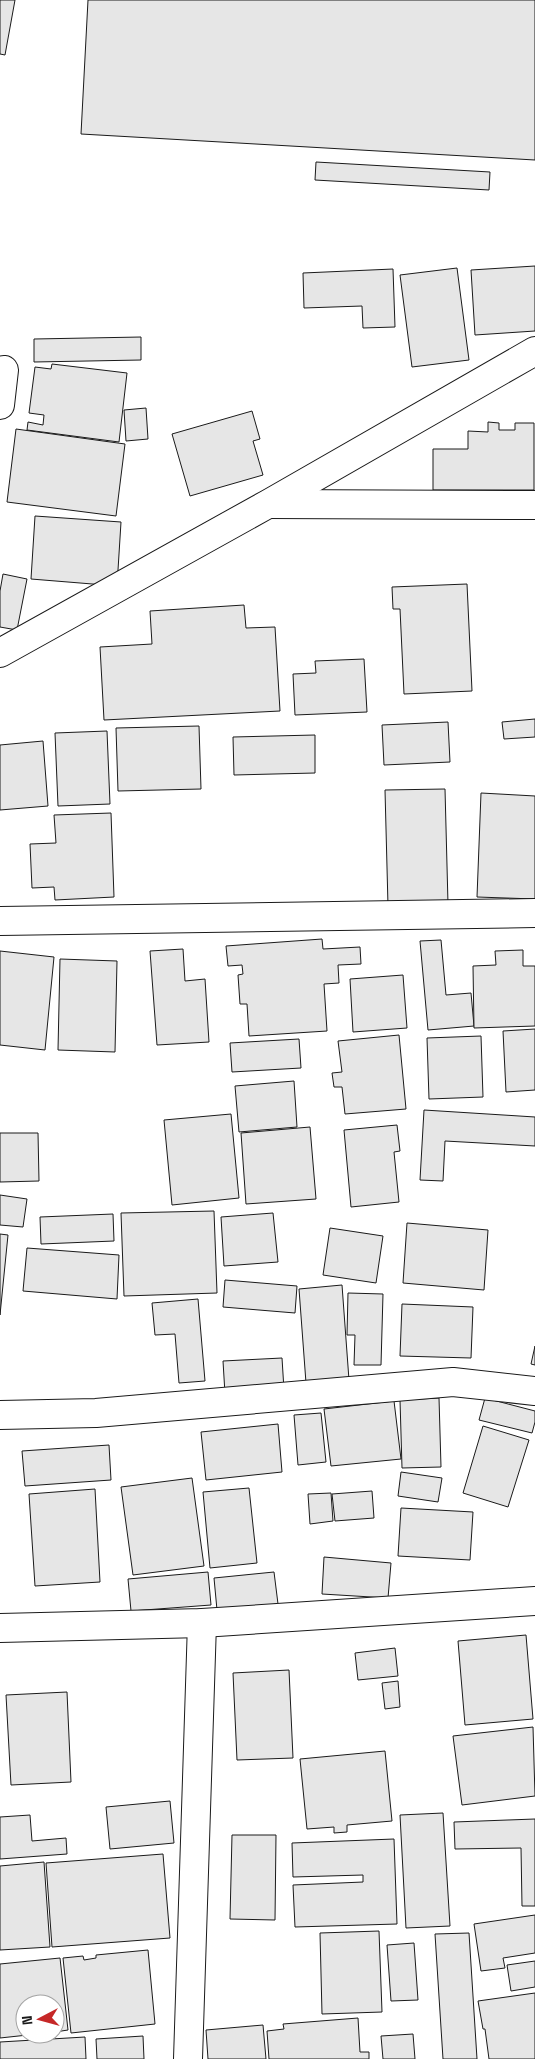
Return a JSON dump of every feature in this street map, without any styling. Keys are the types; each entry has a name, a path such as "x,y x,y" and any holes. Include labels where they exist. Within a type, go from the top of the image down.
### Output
{"street":[{"path":"0,652 268,504 535,352"},
{"path":"0,405 4,370"},
{"path":"268,504 535,505"},
{"path":"0,921 535,913"},
{"path":"0,1414 96,1413 454,1382 535,1391"},
{"path":"0,1628 202,1623 535,1601"},
{"path":"188,2059 202,1623"}],"building":[{"path":"0,0 15,0 5,55 0,54"},
{"path":"88,0 535,0 535,160 81,134"},
{"path":"316,162 490,172 489,190 315,180"},
{"path":"535,266 535,331 475,335 471,270"},
{"path":"457,268 469,360 412,367 400,275"},
{"path":"393,269 395,327 363,328 362,306 304,308 303,273"},
{"path":"141,337 141,360 34,362 34,339"},
{"path":"52,364 127,373 119,442 27,430 28,422 43,425 44,415 29,413 35,367 51,369"},
{"path":"146,408 148,439 126,441 124,410"},
{"path":"252,411 260,439 253,441 263,475 190,496 172,434"},
{"path":"488,422 499,423 499,430 515,430 515,423 534,423 534,490 433,490 433,449 468,449 468,431 488,432"},
{"path":"16,429 125,444 116,516 7,502"},
{"path":"35,516 121,522 117,586 31,579"},
{"path":"3,574 27,579 17,630 0,627 0,591"},
{"path":"467,584 472,691 404,694 400,609 393,609 392,587"},
{"path":"244,605 246,628 275,627 280,711 104,720 100,647 152,644 150,611"},
{"path":"364,659 367,712 295,715 293,674 316,673 315,661"},
{"path":"535,719 535,737 504,739 502,722"},
{"path":"448,722 450,762 384,765 382,725"},
{"path":"199,726 201,789 118,791 116,728"},
{"path":"107,731 110,804 58,806 55,733"},
{"path":"315,735 315,773 234,775 233,737"},
{"path":"43,741 48,806 0,810 0,745"},
{"path":"445,789 448,904 388,906 385,790"},
{"path":"481,793 535,796 535,899 477,897"},
{"path":"111,813 114,897 55,900 54,887 32,888 30,844 56,843 54,815"},
{"path":"322,939 323,949 360,947 361,964 338,965 339,983 324,984 327,1031 249,1036 247,1004 240,1004 238,975 243,974 242,965 228,966 226,946"},
{"path":"441,940 446,995 471,993 474,1026 428,1030 420,941"},
{"path":"183,949 185,981 205,979 209,1042 157,1045 150,951"},
{"path":"523,950 523,966 535,966 535,1026 474,1028 473,966 496,965 495,951"},
{"path":"0,951 54,957 45,1050 0,1045"},
{"path":"60,959 117,961 115,1052 58,1050"},
{"path":"403,975 407,1028 353,1032 350,979"},
{"path":"535,1029 535,1090 506,1092 503,1031"},
{"path":"399,1035 406,1109 345,1114 342,1087 334,1087 332,1073 342,1072 338,1041"},
{"path":"481,1036 483,1097 429,1099 427,1038"},
{"path":"299,1039 301,1068 232,1072 230,1043"},
{"path":"294,1081 297,1127 239,1132 235,1086"},
{"path":"424,1110 535,1117 535,1146 445,1141 443,1181 420,1180"},
{"path":"231,1114 239,1198 172,1205 164,1120"},
{"path":"397,1125 400,1151 394,1152 399,1202 351,1207 344,1130"},
{"path":"310,1127 316,1199 246,1204 241,1133"},
{"path":"0,1133 38,1133 39,1181 0,1182"},
{"path":"0,1195 27,1199 23,1227 0,1225"},
{"path":"214,1211 217,1293 124,1296 121,1213"},
{"path":"273,1213 278,1262 224,1266 221,1217"},
{"path":"113,1214 114,1241 41,1244 40,1217"},
{"path":"407,1223 488,1230 484,1290 403,1283"},
{"path":"330,1228 383,1236 376,1283 323,1275"},
{"path":"0,1234 8,1235 0,1315"},
{"path":"27,1248 119,1255 117,1299 23,1291"},
{"path":"225,1280 297,1286 295,1313 223,1307"},
{"path":"342,1285 349,1380 306,1383 299,1289"},
{"path":"348,1293 383,1294 381,1365 354,1365 355,1335 347,1335"},
{"path":"198,1299 205,1381 179,1383 175,1334 155,1335 152,1303"},
{"path":"402,1304 473,1307 471,1358 400,1356"},
{"path":"535,1346 535,1365 531,1364"},
{"path":"282,1358 284,1390 225,1394 223,1361"},
{"path":"439,1398 441,1467 402,1468 400,1400"},
{"path":"485,1398 535,1411 532,1433 479,1420"},
{"path":"394,1401 401,1459 331,1466 324,1409"},
{"path":"321,1413 326,1462 298,1465 294,1415"},
{"path":"278,1424 282,1472 206,1480 201,1432"},
{"path":"483,1426 529,1440 508,1507 463,1493"},
{"path":"109,1445 111,1480 25,1486 22,1451"},
{"path":"401,1472 442,1478 438,1502 398,1496"},
{"path":"192,1478 204,1566 133,1575 121,1487"},
{"path":"249,1488 257,1563 210,1568 203,1492"},
{"path":"95,1489 100,1582 35,1586 29,1494"},
{"path":"372,1491 374,1518 335,1521 332,1494"},
{"path":"331,1493 333,1521 310,1524 308,1494"},
{"path":"401,1508 473,1512 470,1560 398,1556"},
{"path":"324,1557 391,1563 388,1598 322,1594"},
{"path":"208,1572 211,1605 131,1611 128,1579"},
{"path":"274,1572 278,1604 217,1610 214,1578"},
{"path":"526,1635 533,1719 465,1725 458,1641"},
{"path":"395,1648 398,1676 358,1680 355,1653"},
{"path":"289,1670 293,1758 237,1760 233,1673"},
{"path":"398,1681 400,1707 385,1709 382,1683"},
{"path":"67,1692 71,1782 11,1785 6,1695"},
{"path":"533,1727 535,1796 462,1805 453,1736"},
{"path":"385,1751 392,1821 347,1825 347,1832 334,1833 334,1827 307,1829 300,1759"},
{"path":"170,1801 174,1843 110,1849 106,1807"},
{"path":"443,1813 450,1926 406,1928 400,1815"},
{"path":"30,1815 32,1841 66,1838 67,1854 0,1859 0,1817"},
{"path":"535,1819 535,1906 522,1906 521,1848 455,1849 454,1822"},
{"path":"232,1835 276,1835 275,1920 230,1919"},
{"path":"394,1839 397,1924 295,1927 293,1885 363,1882 363,1875 293,1877 292,1843"},
{"path":"163,1854 170,1938 52,1947 46,1863"},
{"path":"44,1862 50,1947 0,1950 0,1866"},
{"path":"535,1915 535,1953 503,1958 505,1968 481,1971 474,1924"},
{"path":"379,1931 382,2012 322,2014 320,1933"},
{"path":"469,1933 477,2059 443,2059 435,1934"},
{"path":"414,1943 418,2000 391,2001 387,1945"},
{"path":"148,1950 155,2024 71,2033 63,1958 83,1956 84,1960 96,1958 96,1955"},
{"path":"60,1958 64,1994 15,1994 15,2036 0,2038 0,1964"},
{"path":"535,1961 535,1987 511,1991 507,1965"},
{"path":"535,1993 535,2059 489,2059 485,2029 483,2029 478,2001"},
{"path":"65,2003 68,2030 65,2030"},
{"path":"358,2018 360,2052 369,2052 369,2059 269,2059 267,2031 284,2029 283,2024"},
{"path":"263,2025 266,2059 208,2059 206,2030"},
{"path":"413,2034 415,2059 383,2059 381,2036"},
{"path":"143,2036 144,2059 97,2059 96,2039"},
{"path":"85,2037 86,2059 0,2059 0,2042 15,2041 15,2044 65,2044 65,2038"}]}
